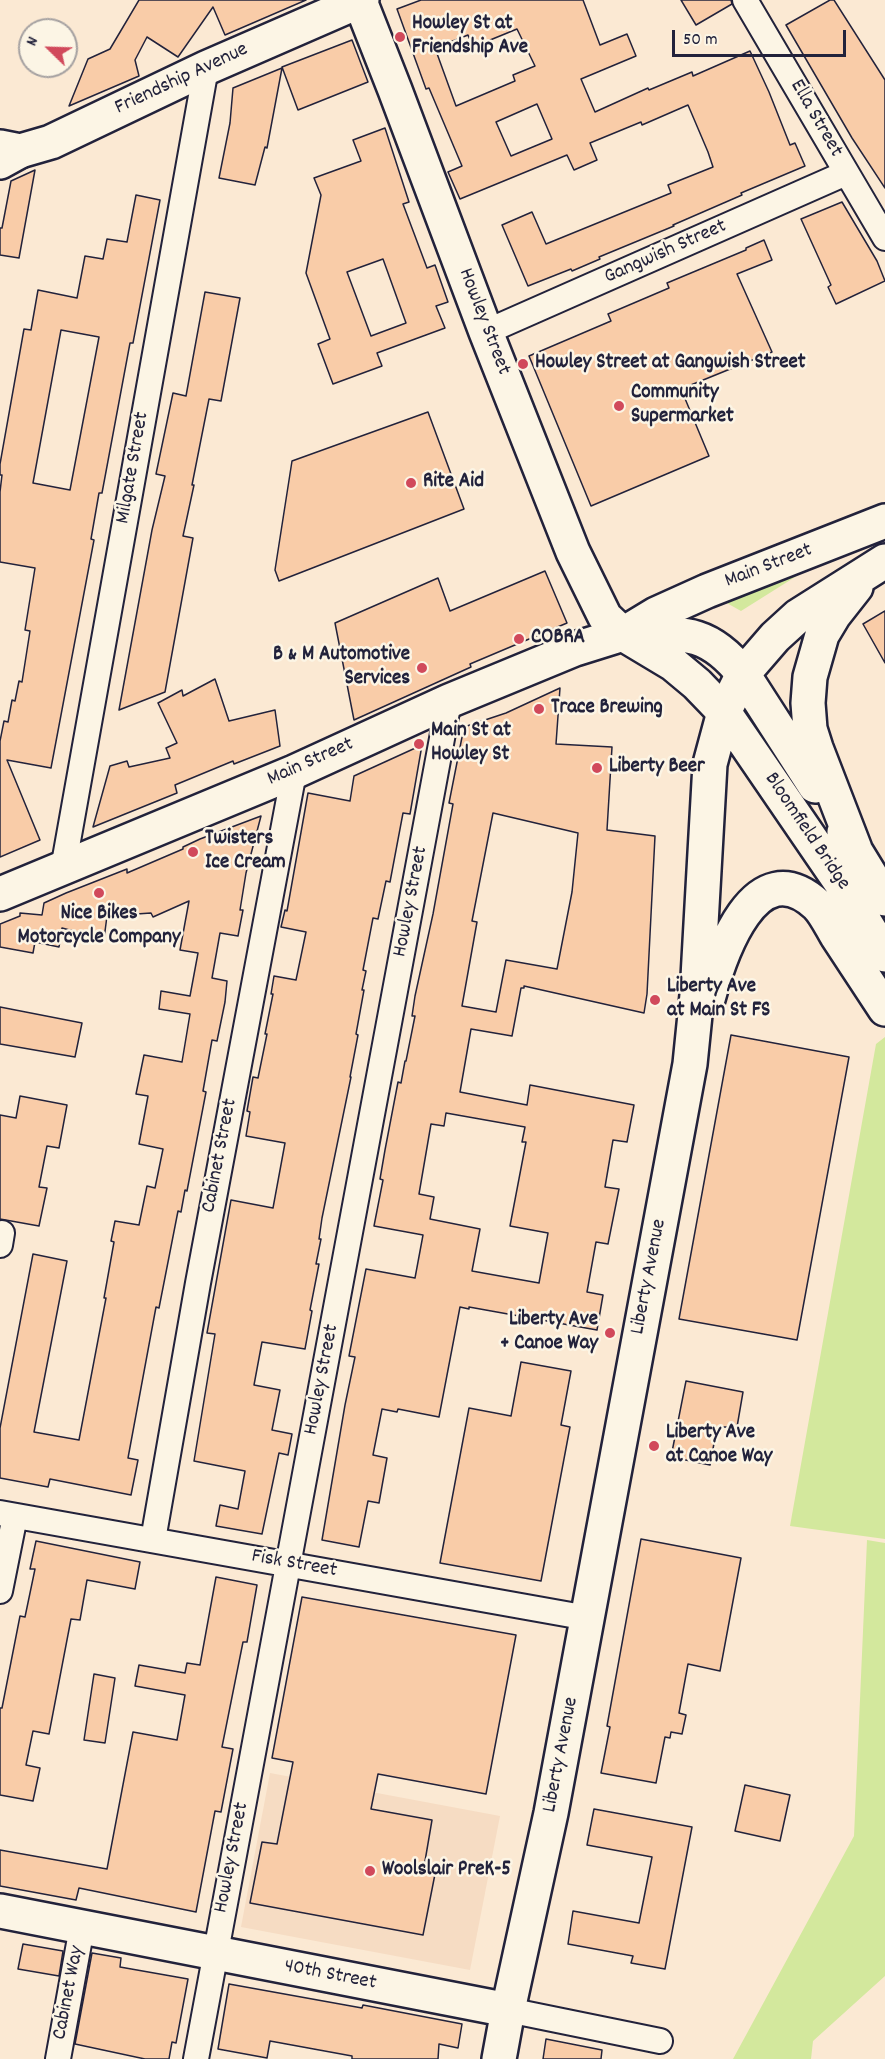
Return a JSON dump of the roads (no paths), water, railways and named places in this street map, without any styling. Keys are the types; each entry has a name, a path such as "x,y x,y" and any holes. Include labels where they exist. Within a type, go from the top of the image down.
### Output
{"main road":[{"name":"Friendship Avenue","path":"7,153 51,142 206,68 320,8 361,1"},
{"name":"Howley Street","path":"361,1 486,332 573,552 605,617 623,634"},
{"name":"Main Street","path":"0,894 294,772 449,701 575,649 623,634 656,614 707,591 885,521"},
{"path":"806,752 810,729 808,703 810,677 822,635 853,590 885,563"},
{"name":"Liberty Avenue","path":"500,2059 508,2010 551,1813 690,1064 697,995 710,764 724,712 743,674 775,637 798,616 885,563"},
{"name":"Main Street","path":"623,634 686,635 707,641 731,659 743,674"},
{"path":"623,634 673,664 698,684 724,712"},
{"name":"Bloomfield Bridge","path":"743,674 806,752 855,849 885,899"},
{"name":"Bloomfield Bridge","path":"724,712 841,883 885,955"},
{"path":"690,1064 716,970 733,931 748,908 763,894 778,889 794,890 818,906 885,1009"},
{"name":"40th Street","path":"0,1911 508,2010"}],"street":[{"name":"Ella Street","path":"745,0 885,238"},
{"name":"Milgate Street","path":"63,868 206,68"},
{"name":"Gangwish Street","path":"486,332 846,173"},
{"name":"Howley Street","path":"196,2059 449,701"},
{"name":"Cabinet Street","path":"153,1540 198,1283 294,772"},
{"name":"Fisk Street","path":"8,1514 588,1618"},
{"path":"0,1591 8,1514"},
{"name":"Cabinet Way","path":"58,2059 82,1927"},
{"name":"40th Street","path":"508,2010 660,2041"}],"place":[{"name":"Howley St at Friendship Ave","path":"400,37"},
{"name":"Howley Street at Gangwish Street","path":"523,364"},
{"name":"Community Supermarket","path":"619,406"},
{"name":"Rite Aid","path":"411,483"},
{"name":"COBRA","path":"519,639"},
{"name":"B & M Automotive Services","path":"422,668"},
{"name":"Trace Brewing","path":"539,709"},
{"name":"Main St at Howley St","path":"419,744"},
{"name":"Liberty Beer","path":"597,768"},
{"name":"Twisters Ice Cream","path":"193,852"},
{"name":"Nice Bikes Motorcycle Company","path":"99,893"},
{"name":"Liberty Ave at Main St FS","path":"655,1000"},
{"name":"Liberty Ave + Canoe Way","path":"610,1333"},
{"name":"Liberty Ave at Canoe Way","path":"654,1446"},
{"name":"Woolslair PreK-5","path":"370,1871"}]}
